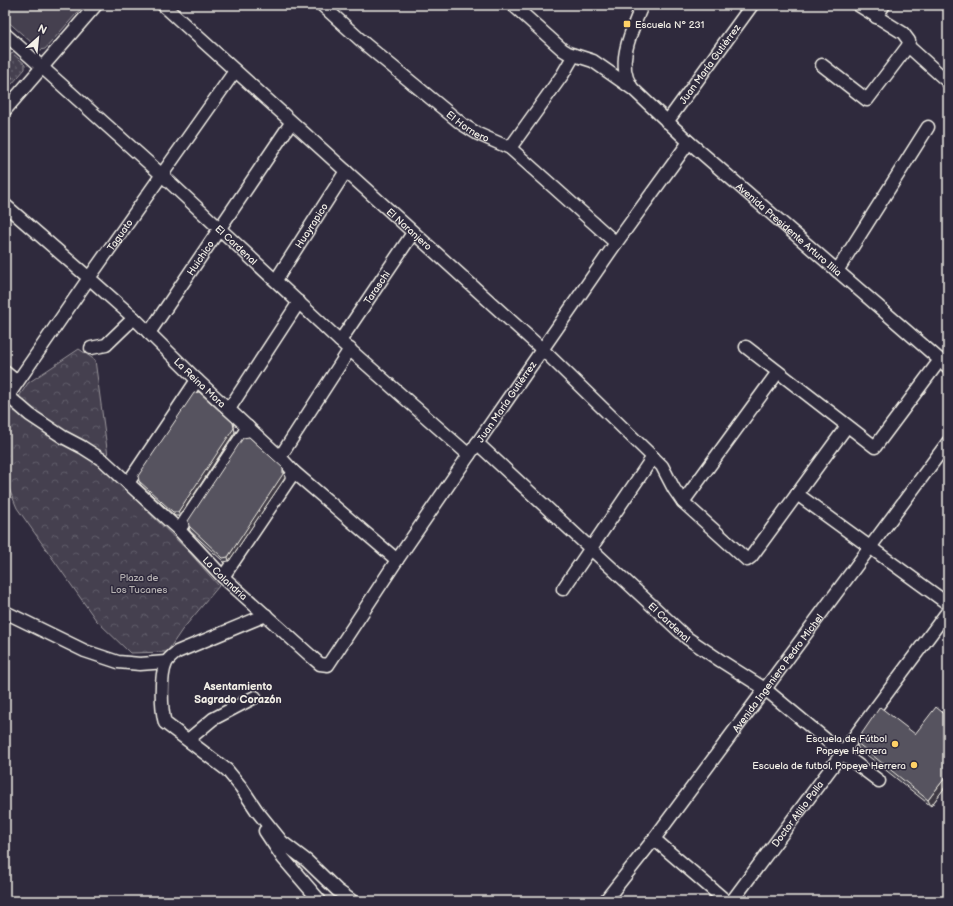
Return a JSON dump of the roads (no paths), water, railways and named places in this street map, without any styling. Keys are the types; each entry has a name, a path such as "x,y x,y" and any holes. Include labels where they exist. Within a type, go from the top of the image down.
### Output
{"street":[{"path":"5,110 96,5"},
{"name":"El Naranjero","path":"163,5 291,123 543,350 653,456 662,466 674,490 683,502 747,560 751,557 797,494"},
{"name":"El Hornero","path":"322,5 365,44 462,124 478,134 510,148 616,243"},
{"path":"513,5 563,50 593,61 633,89"},
{"path":"633,89 627,80 624,71 625,57 642,5"},
{"name":"Juan María Gutiérrez","path":"667,122 752,5"},
{"path":"822,65 867,100 908,46 909,41 903,33 858,5"},
{"path":"876,17 884,5"},
{"name":"El Cardenal","path":"5,34 162,175 340,341 469,455"},
{"path":"908,46 948,82"},
{"path":"510,148 563,74 574,55"},
{"name":"Taguato","path":"6,398 235,71"},
{"name":"Avenida Presidente Arturo Illia","path":"633,89 689,142 944,363"},
{"name":"Huichico","path":"149,333 291,123"},
{"path":"837,271 928,127"},
{"name":"Juan María Gutiérrez","path":"328,665 397,560 477,443 616,243 689,142"},
{"name":"Huayrapico","path":"276,280 346,171"},
{"name":"La Reina Mora","path":"5,205 134,318 294,472 397,560"},
{"name":"Taraschi","path":"340,341 413,233"},
{"path":"229,409 299,302"},
{"path":"91,348 106,345 134,318"},
{"path":"746,347 875,447 944,363"},
{"path":"280,457 350,349"},
{"path":"5,372 17,382"},
{"path":"683,502 778,372"},
{"path":"128,483 197,380"},
{"name":"La Calandria","path":"6,398 63,437 104,461 179,530 223,577 320,664 328,665"},
{"path":"847,426 797,494 948,604"},
{"path":"179,530 248,427"},
{"name":"Avenida Ingeniero Pedro Michel","path":"605,901 654,839 948,442"},
{"name":"El Cardenal","path":"477,443 591,547 687,638 765,689 842,754 879,781"},
{"path":"563,589 653,456"},
{"path":"223,577 294,472"},
{"path":"5,612 85,651 118,662 140,664 166,662"},
{"name":"Doctor Atilio Palla","path":"732,901 948,612"},
{"path":"266,615 177,652 166,662 162,676 162,714 165,723 228,770 257,811 282,842 307,861 337,890 352,901"},
{"path":"188,740 213,718 255,696"},
{"path":"257,811 262,828 274,847 320,901"},
{"path":"654,839 726,901"}],"place":[{"name":"Escuela N° 231","path":"627,24"},
{"name":"Escuela de Fútbol Popeye Herrera","path":"895,744"},
{"name":"Escuela de futbol, Popeye Herrera","path":"914,765"}],"district":[{"name":"Asentamiento Sagrado Corazón","path":"238,692"}],"park label":[{"name":"Plaza de Los Tucanes","path":"139,582"}]}
